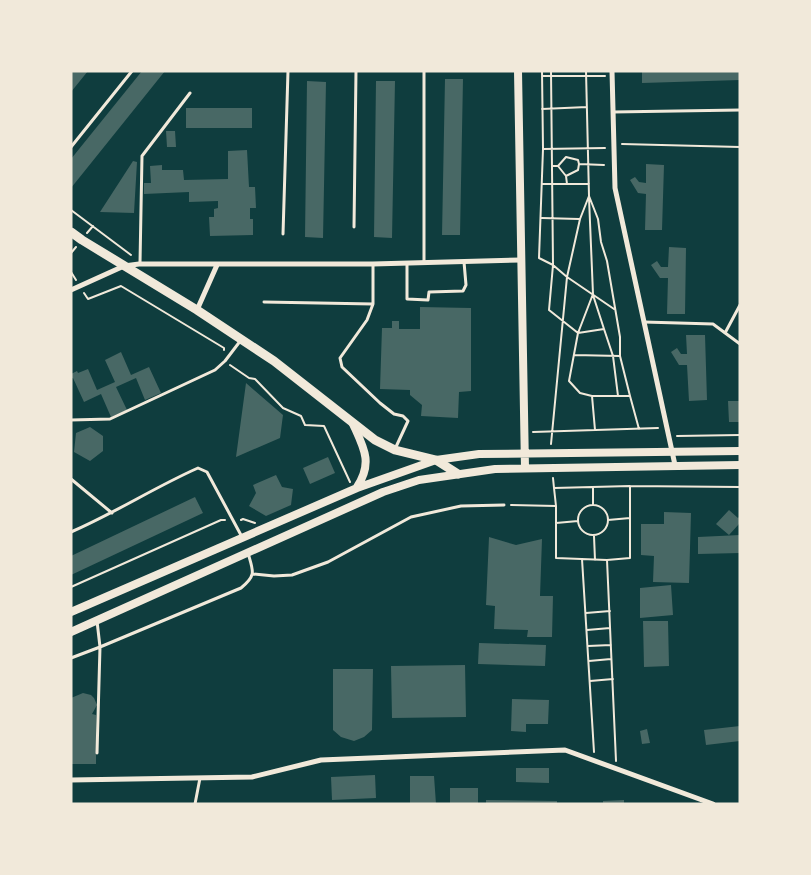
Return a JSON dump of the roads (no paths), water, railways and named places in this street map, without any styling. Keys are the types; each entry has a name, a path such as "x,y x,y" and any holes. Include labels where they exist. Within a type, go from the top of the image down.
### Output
{"main road":[{"path":"71,232 242,339 274,361 375,440 395,450 436,460 458,474"}],"street":[{"path":"518,71 524,468"},
{"path":"612,73 615,188 675,465"},
{"path":"71,290 124,266 140,264 373,264 521,260"},
{"path":"197,310 217,265"},
{"path":"353,424 362,444 367,462 364,477 354,485"},
{"path":"71,612 243,537 354,485 436,460 479,454 740,451"},
{"path":"71,632 383,492 419,480 495,469 740,465"},
{"path":"71,780 252,777 321,760 565,750 713,804"}],"lane":[{"path":"71,147 132,71"},
{"path":"283,234 288,71"},
{"path":"354,227 356,71"},
{"path":"424,71 424,262"},
{"path":"140,264 142,156 190,93"},
{"path":"613,112 740,110"},
{"path":"407,263 407,299 428,300 429,292 463,290 466,285 464,261"},
{"path":"373,264 373,304 367,320 340,358 342,367 380,403 394,414 403,416 408,421 395,450"},
{"path":"264,302 373,304"},
{"path":"725,333 740,305"},
{"path":"644,322 713,324 740,344"},
{"path":"71,420 110,419 215,370 225,361 242,339"},
{"path":"71,532 112,513 166,482 198,468 207,472 243,537"},
{"path":"71,478 112,513"},
{"path":"253,574 292,575 328,562 411,517 461,506 504,505"},
{"path":"71,658 241,588 250,580 253,574 248,553"},
{"path":"97,620 100,647 98,753"},
{"path":"195,804 200,778"}]}
